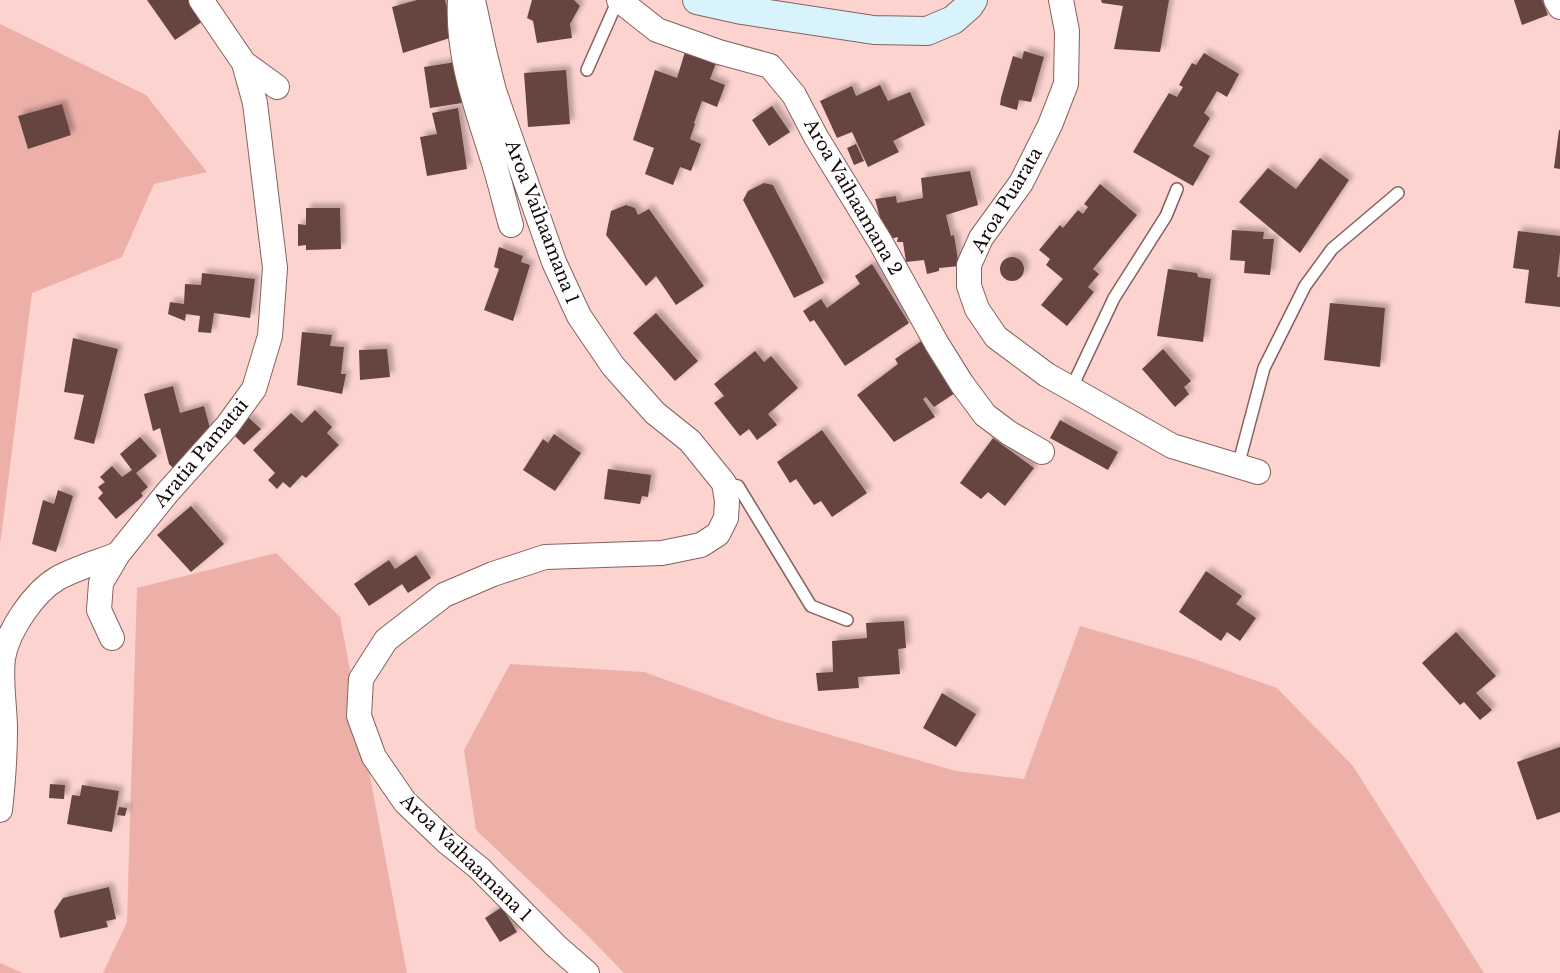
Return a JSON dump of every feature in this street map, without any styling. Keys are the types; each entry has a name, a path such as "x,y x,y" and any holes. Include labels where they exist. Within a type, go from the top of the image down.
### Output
{"main road":[{"path":"697,0 742,10 874,30 927,31 953,20 970,6 973,0"}],"street":[{"name":"Aratia Pamatai","path":"112,638 99,610 101,583 118,554 167,493 227,426 254,390 270,336 275,268 255,103 244,63 201,0"},
{"name":"Aroa Vaihaamana 1","path":"460,0 458,23 469,84 511,225"},
{"name":"Aroa Vaihaamana 1","path":"474,0 494,91 554,262 579,316 613,366 655,413 690,441 724,483 727,501 726,518 718,534 701,545 662,553 545,557 494,574 444,595 386,640 361,679 359,716 374,757 405,802 448,843 479,868 537,927 587,973"},
{"name":"Aroa Vaihaamana 2","path":"618,0 656,30 719,52 770,66 794,95 936,344 962,384 985,415 1009,433 1042,452"},
{"name":"Aroa Puarata","path":"1061,0 1067,31 1066,84 1050,126 1021,183 981,238 969,265 970,286 977,309 996,337 1047,375 1172,446 1248,469"},
{"path":"1556,0 1560,7"},
{"path":"244,63 277,87"},
{"path":"0,810 5,766 2,686 3,657 12,635 25,610 38,593 51,583 118,554"}],"lane":[{"path":"587,70 618,0"},
{"path":"1071,389 1114,298 1166,216 1177,188"},
{"path":"1248,469 1264,368 1305,286 1332,249 1398,193"},
{"name":"Aroa Vaihaamana 1","path":"724,483 738,486 811,606 847,620"}],"shaded area":[{"path":"0,24 146,95 207,172 154,184 122,257 32,293 0,545"},
{"path":"276,553 340,617 407,973 103,973 127,922 137,588"},
{"path":"1080,626 1194,659 1277,688 1353,766 1484,973 624,973 586,934 476,830 464,750 510,664 644,672 775,719 956,771 1024,779"},
{"path":"0,963 23,973 0,973"}],"building":[{"path":"147,0 188,0 203,21 175,40"},
{"path":"417,0 445,0 456,36 403,53 392,7"},
{"path":"532,0 574,0 580,6 570,24 572,38 537,43 533,21 527,18"},
{"path":"1101,0 1169,0 1160,52 1114,49 1123,6 1102,3"},
{"path":"1514,0 1542,0 1548,15 1522,25"},
{"path":"1024,51 1044,57 1031,102 1019,100 1017,110 1000,105 1013,56 1022,59"},
{"path":"685,52 716,63 710,79 725,85 717,107 702,101 690,139 701,144 691,171 680,167 673,185 645,174 654,148 633,140 655,70 677,78"},
{"path":"1204,53 1239,74 1227,97 1217,91 1204,113 1210,118 1193,146 1210,156 1193,186 1133,152 1169,93 1177,97 1183,87 1179,85 1192,63 1196,65"},
{"path":"456,62 462,103 430,108 424,67"},
{"path":"566,70 570,124 528,127 524,73"},
{"path":"880,85 888,101 910,92 925,125 893,141 899,152 868,167 852,132 837,138 820,101 852,86 856,96"},
{"path":"62,104 71,135 28,149 18,116"},
{"path":"772,106 790,132 769,146 752,120"},
{"path":"458,108 467,169 427,176 420,137 437,134 432,113"},
{"path":"1560,130 1560,169 1554,168"},
{"path":"856,144 864,161 854,165 847,148"},
{"path":"1320,158 1349,180 1300,253 1239,202 1268,168 1296,189"},
{"path":"970,171 978,205 946,215 951,236 954,235 959,266 939,268 939,271 927,274 924,260 906,262 903,242 897,242 898,237 886,240 875,199 896,196 897,203 923,198 921,178"},
{"path":"764,183 773,185 824,283 794,298 743,200 748,191"},
{"path":"1100,184 1137,215 1093,269 1099,274 1088,287 1094,292 1067,326 1041,305 1063,279 1046,265 1050,259 1039,250 1060,225 1063,228 1078,210 1083,214 1088,207 1084,204"},
{"path":"626,205 635,208 638,215 649,209 704,286 676,305 656,276 646,286 606,235 611,211"},
{"path":"306,208 340,208 341,249 306,250 306,245 298,246 298,224 306,225"},
{"path":"1232,230 1264,232 1263,239 1274,239 1270,275 1244,273 1245,261 1230,260"},
{"path":"1518,231 1560,236 1557,277 1560,277 1560,307 1525,303 1529,270 1513,268"},
{"path":"499,247 523,256 521,262 530,265 513,321 484,310 499,269 494,267"},
{"path":"1012,257 1021,260 1024,269 1021,278 1012,281 1003,278 1000,269 1003,260"},
{"path":"872,264 909,323 845,366 814,320 810,322 803,311 821,299 827,308 860,284 855,276"},
{"path":"1168,269 1197,273 1198,277 1211,279 1203,342 1157,336"},
{"path":"202,273 255,279 250,318 214,313 211,333 198,332 200,316 186,314 185,321 168,314 170,302 184,304 185,284 201,285"},
{"path":"1330,303 1385,308 1380,367 1324,360"},
{"path":"656,313 698,361 675,381 633,333"},
{"path":"302,332 332,335 330,346 344,347 341,374 346,374 342,394 297,385"},
{"path":"73,338 118,349 94,444 74,439 84,395 64,392"},
{"path":"923,340 958,391 934,407 926,397 923,399 935,417 894,442 857,395 898,364 895,359"},
{"path":"387,349 390,377 360,380 359,350"},
{"path":"1163,349 1191,381 1184,387 1189,394 1175,407 1142,369"},
{"path":"755,351 764,362 771,356 798,388 768,414 777,425 757,440 749,429 740,436 714,403 724,396 714,384"},
{"path":"173,386 180,413 204,406 210,428 173,468 169,464 160,428 153,431 144,394"},
{"path":"315,410 332,427 327,433 339,445 306,478 302,475 290,488 283,482 277,489 268,480 275,473 253,450 291,413 302,423"},
{"path":"248,417 261,429 244,445 232,433"},
{"path":"1060,420 1118,452 1108,470 1050,438"},
{"path":"822,430 867,493 832,517 821,501 814,505 796,479 790,483 777,462"},
{"path":"554,434 581,453 555,491 523,470 543,439 548,443"},
{"path":"140,437 157,456 136,473 148,487 141,493 143,496 116,519 98,498 103,493 98,487 105,482 100,477 112,466 122,477 132,470 120,454"},
{"path":"993,438 1034,468 1005,506 988,492 981,499 960,483"},
{"path":"608,469 651,475 648,497 642,496 640,504 604,499"},
{"path":"58,490 73,496 56,552 32,544 43,500 54,504"},
{"path":"191,506 224,544 191,572 157,535"},
{"path":"416,555 431,578 408,593 402,584 369,606 354,584 389,560 395,569"},
{"path":"1206,571 1242,596 1236,604 1256,618 1240,641 1227,632 1221,641 1179,612"},
{"path":"904,621 906,648 898,649 900,674 858,677 859,688 818,691 816,673 833,672 832,641 867,638 866,623"},
{"path":"1456,632 1496,676 1476,693 1492,710 1480,720 1464,702 1460,705 1422,663"},
{"path":"942,693 976,714 956,747 923,728"},
{"path":"1560,747 1560,812 1537,820 1517,762"},
{"path":"50,784 65,785 64,799 49,798"},
{"path":"82,785 119,791 112,832 67,824 72,795 80,796"},
{"path":"119,807 127,808 125,816 117,815"},
{"path":"109,887 116,919 106,921 108,927 60,938 54,911 63,898"},
{"path":"502,907 517,932 500,942 485,918"}]}
